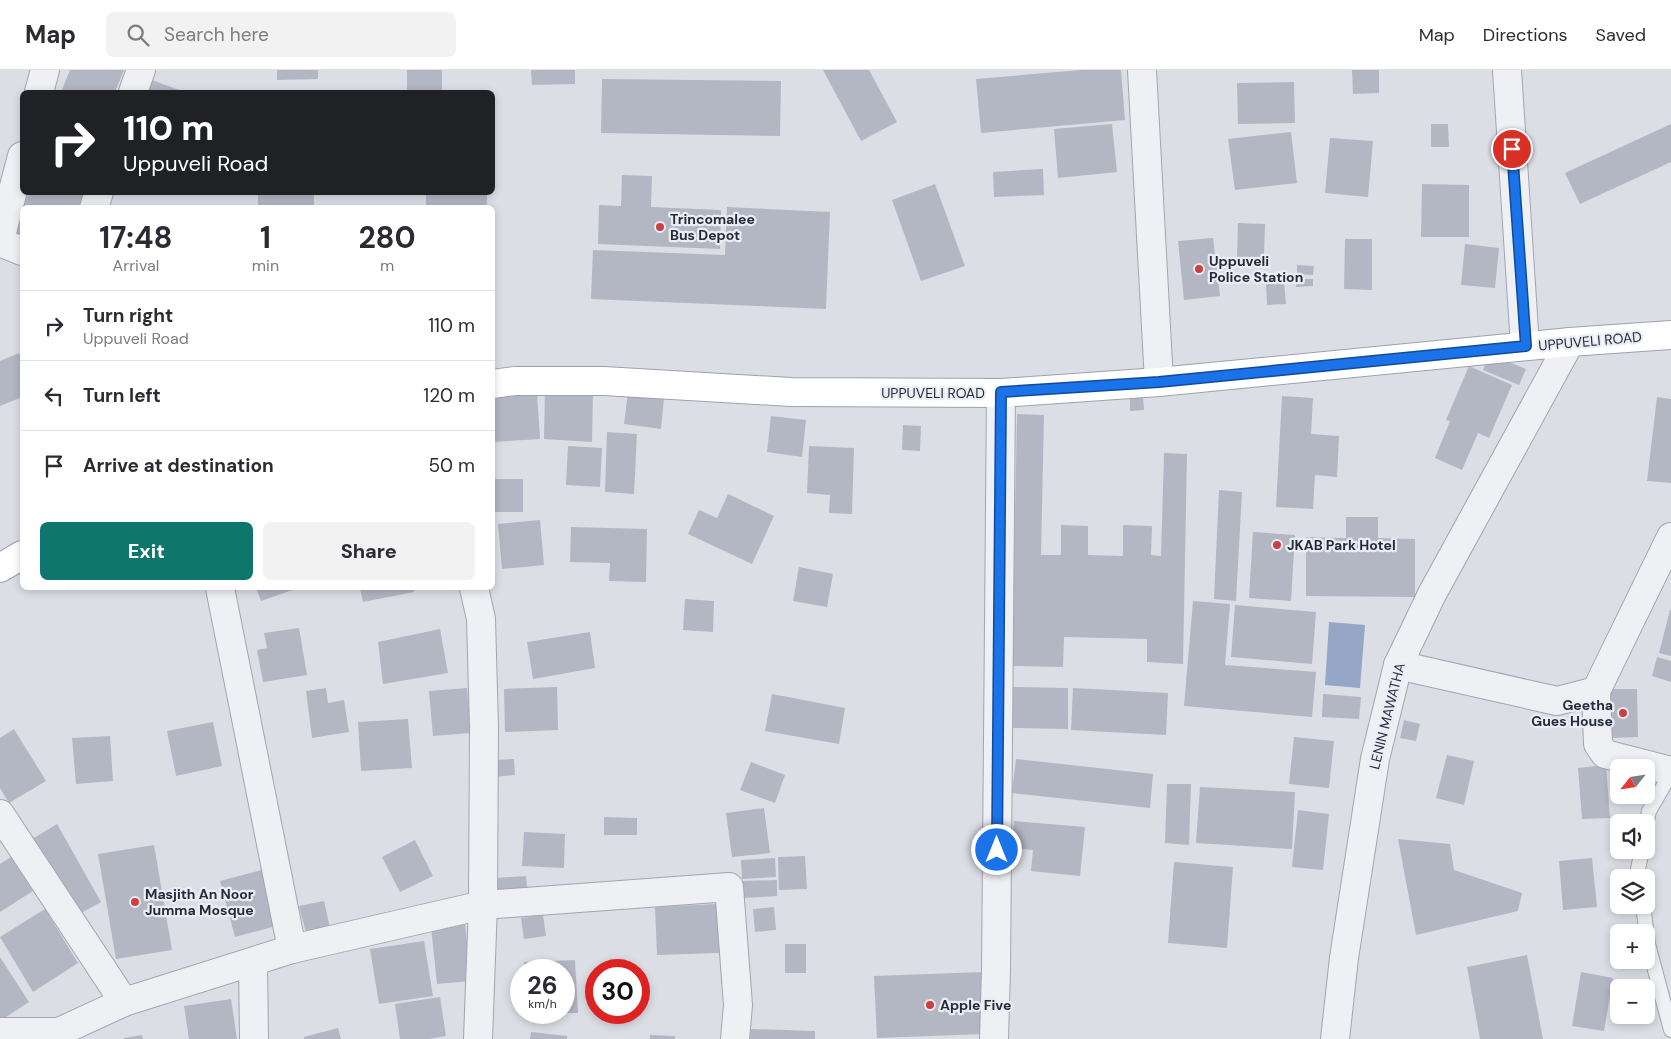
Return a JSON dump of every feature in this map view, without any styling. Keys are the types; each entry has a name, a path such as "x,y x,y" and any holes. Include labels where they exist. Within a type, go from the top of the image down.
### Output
{"main road":[{"name":"UPPUVELI ROAD","path":"495,384 515,381 604,381 792,392 1001,392 1159,382 1526,346 1671,335"},
{"path":"0,568 20,557"}],"street":[{"path":"40,90 45,70"},
{"path":"134,90 141,70"},
{"path":"1142,70 1159,382"},
{"path":"1507,70 1526,346"},
{"path":"20,164 0,241 20,250"},
{"name":"LENIN MAWATHA","path":"1335,1039 1344,958 1375,759 1398,665 1432,594 1570,342"},
{"path":"994,1039 1001,392"},
{"path":"1671,537 1596,691 1598,744 1605,754 1671,772"},
{"path":"220,590 292,949"},
{"path":"474,590 481,619 484,727 483,905 478,1039"},
{"path":"1398,665 1557,700 1596,691"},
{"path":"0,814 124,1002"},
{"path":"0,1032 59,1036 124,1002 253,963 292,949 483,905 729,887 738,1005 735,1039"},
{"path":"253,963 254,1039"}],"lane":[{"path":"1648,814 1671,772"},
{"path":"1644,914 1648,944 1671,1030"}],"water":[{"path":"1329,622 1365,625 1360,688 1325,685"}],"building":[{"path":"70,70 124,70 116,90 62,90"},
{"path":"277,70 318,70 318,79 277,80"},
{"path":"407,70 442,70 442,90 407,90"},
{"path":"531,70 575,70 575,84 532,85"},
{"path":"823,70 869,70 897,122 861,141"},
{"path":"1081,70 1121,70 1125,120 981,133 976,79"},
{"path":"1352,70 1379,70 1379,93 1353,94"},
{"path":"149,79 179,90 145,90"},
{"path":"602,79 781,81 780,136 601,133"},
{"path":"1294,82 1295,123 1238,124 1237,83"},
{"path":"1112,124 1117,172 1058,178 1054,129"},
{"path":"1431,124 1448,124 1449,147 1431,147"},
{"path":"1671,124 1671,162 1580,204 1565,173"},
{"path":"1291,132 1297,183 1235,190 1228,139"},
{"path":"1330,138 1373,141 1368,197 1325,193"},
{"path":"1043,169 1044,195 994,197 993,172"},
{"name":"Trincomalee Bus Depot","path":"622,175 652,176 651,207 721,210 720,249 598,244 599,205 621,206"},
{"path":"935,184 965,266 921,281 892,200"},
{"path":"1422,184 1469,185 1469,237 1421,237"},
{"path":"28,195 88,195 84,205 24,205"},
{"path":"258,195 314,195 314,205 258,205"},
{"path":"426,195 487,195 487,205 426,205"},
{"path":"727,207 830,212 826,309 591,299 593,250 725,255"},
{"path":"20,213 20,236 12,233"},
{"path":"1238,223 1265,224 1264,257 1237,257"},
{"name":"Uppuveli Police Station","path":"1213,238 1220,296 1184,300 1178,241"},
{"path":"1345,239 1372,239 1372,290 1344,289"},
{"path":"1465,244 1499,248 1495,288 1461,285"},
{"path":"1297,265 1314,266 1313,275 1297,274"},
{"path":"1296,279 1313,279 1313,286 1296,287"},
{"path":"1266,283 1284,283 1286,304 1267,305"},
{"path":"19,353 20,356 20,398 0,406 0,361"},
{"path":"1489,354 1526,369 1519,385 1483,370"},
{"path":"1469,366 1512,385 1489,438 1478,433 1462,470 1435,458 1450,421 1446,420"},
{"path":"545,389 593,391 592,442 544,439"},
{"path":"537,393 540,439 495,442 495,395"},
{"path":"628,393 664,398 661,429 624,424"},
{"path":"1143,396 1144,410 1130,411 1130,397"},
{"path":"1282,396 1313,398 1311,434 1339,436 1337,477 1315,475 1313,509 1276,507"},
{"path":"1657,397 1671,399 1671,483 1647,481"},
{"path":"1017,414 1044,415 1041,555 1061,555 1061,525 1088,526 1088,555 1123,556 1123,525 1152,526 1151,555 1161,556 1164,453 1187,454 1183,664 1147,662 1147,639 1064,637 1063,667 1012,666"},
{"path":"771,416 806,420 802,457 767,452"},
{"path":"903,425 921,426 920,451 902,450"},
{"path":"607,432 637,434 634,494 605,492"},
{"path":"568,446 602,448 600,487 566,485"},
{"path":"809,446 854,448 852,514 829,513 830,495 807,493"},
{"path":"495,479 523,479 523,512 495,512"},
{"path":"1219,490 1242,492 1236,601 1214,599"},
{"path":"728,494 774,516 752,564 688,534 699,510 717,518"},
{"path":"1346,517 1378,517 1378,538 1415,539 1415,597 1306,596 1306,537 1346,538"},
{"path":"540,520 544,565 502,569 498,524"},
{"path":"571,527 647,529 646,582 609,581 610,563 570,562"},
{"path":"1253,532 1295,535 1291,601 1249,598"},
{"path":"799,567 833,574 827,607 793,601"},
{"path":"257,590 292,590 261,601"},
{"path":"360,590 414,590 414,592 363,602"},
{"path":"685,599 714,601 713,632 683,630"},
{"path":"1193,601 1230,604 1225,665 1316,672 1312,717 1184,706"},
{"path":"1235,605 1316,612 1312,664 1231,657"},
{"path":"1671,610 1671,656 1659,653"},
{"path":"299,628 307,675 263,682 257,650 267,648 264,633"},
{"path":"440,629 448,673 383,684 378,642"},
{"path":"590,632 595,668 533,679 527,642"},
{"path":"1657,657 1671,661 1671,682 1652,676"},
{"path":"557,687 558,730 505,732 504,689"},
{"path":"1011,687 1068,688 1068,729 1011,728"},
{"path":"326,688 328,703 344,700 349,732 312,738 306,691"},
{"path":"467,688 471,733 433,736 429,691"},
{"path":"1073,688 1168,693 1166,735 1071,730"},
{"name":"Geetha Gues House","path":"1609,689 1637,689 1638,737 1610,738"},
{"path":"772,694 845,708 839,744 765,731"},
{"path":"1323,694 1361,697 1359,719 1322,717"},
{"path":"408,719 412,768 361,771 358,722"},
{"path":"1404,720 1420,724 1416,741 1400,738"},
{"path":"213,722 222,766 176,776 167,731"},
{"path":"14,729 46,781 9,803 0,788 0,738"},
{"path":"110,736 113,781 76,784 72,738"},
{"path":"1294,737 1334,741 1329,788 1289,784"},
{"path":"1447,755 1474,761 1464,805 1436,798"},
{"path":"514,759 515,775 492,777 492,760"},
{"path":"1016,759 1153,774 1150,808 1012,793"},
{"path":"751,762 785,775 775,803 740,790"},
{"path":"1606,765 1610,818 1582,819 1578,768"},
{"path":"1167,784 1191,784 1189,845 1165,843"},
{"path":"1200,787 1295,792 1292,849 1196,843"},
{"path":"764,808 770,853 732,857 726,813"},
{"path":"1298,810 1329,814 1323,870 1292,867"},
{"path":"604,817 637,818 637,835 604,835"},
{"path":"1014,821 1085,827 1080,876 1031,871 1033,850 1011,848"},
{"path":"57,824 101,902 72,918 29,841"},
{"path":"524,832 565,834 564,868 522,866"},
{"path":"1398,839 1450,844 1454,870 1522,893 1518,911 1416,935"},
{"path":"415,840 433,876 400,892 382,857"},
{"name":"Masjith An Noor Jumma Mosque","path":"154,845 172,950 116,959 98,854"},
{"path":"805,856 807,889 779,890 778,857"},
{"path":"11,857 33,891 0,912 0,864"},
{"path":"775,858 776,877 742,879 741,860"},
{"path":"1592,858 1597,907 1563,910 1559,861"},
{"path":"1174,862 1233,867 1227,948 1168,943"},
{"path":"262,870 276,926 235,937 220,881"},
{"path":"526,876 528,894 497,896 496,878"},
{"path":"777,880 777,896 743,898 742,881"},
{"path":"324,901 330,928 306,933 299,906"},
{"path":"717,904 719,953 657,955 655,907"},
{"path":"774,907 776,930 755,932 753,909"},
{"path":"45,909 78,963 33,992 0,937"},
{"path":"543,915 546,936 524,939 521,918"},
{"path":"465,924 471,981 437,984 431,927"},
{"path":"424,941 433,996 379,1004 370,949"},
{"path":"785,944 806,944 806,973 785,973"},
{"path":"1527,955 1543,1039 1480,1039 1467,967"},
{"path":"0,957 29,1002 0,1021"},
{"path":"575,960 578,1013 575,1013"},
{"name":"Apple Five","path":"983,972 985,1034 877,1038 874,976"},
{"path":"1581,972 1613,978 1610,979 1610,996 1604,1031 1572,1026"},
{"path":"440,997 446,1036 429,1039 400,1039 395,1004"},
{"path":"231,999 237,1039 189,1039 184,1006"},
{"path":"338,1028 341,1039 304,1039 304,1037"},
{"path":"751,1029 815,1031 815,1039 750,1039"},
{"path":"531,1032 567,1036 567,1039 530,1039"},
{"path":"142,1035 143,1039 124,1039 124,1038"},
{"path":"650,1035 675,1036 675,1039 650,1039"}],"place":[{"name":"Trincomalee Bus Depot","path":"660,227"},
{"name":"Uppuveli Police Station","path":"1199,269"},
{"name":"JKAB Park Hotel","path":"1277,545"},
{"name":"Geetha Gues House","path":"1623,713"},
{"name":"Masjith An Noor Jumma Mosque","path":"135,902"},
{"name":"Apple Five","path":"930,1005"}],"route":[{"path":"997,850 1001,392 1159,382 1526,346 1512,149"}]}
